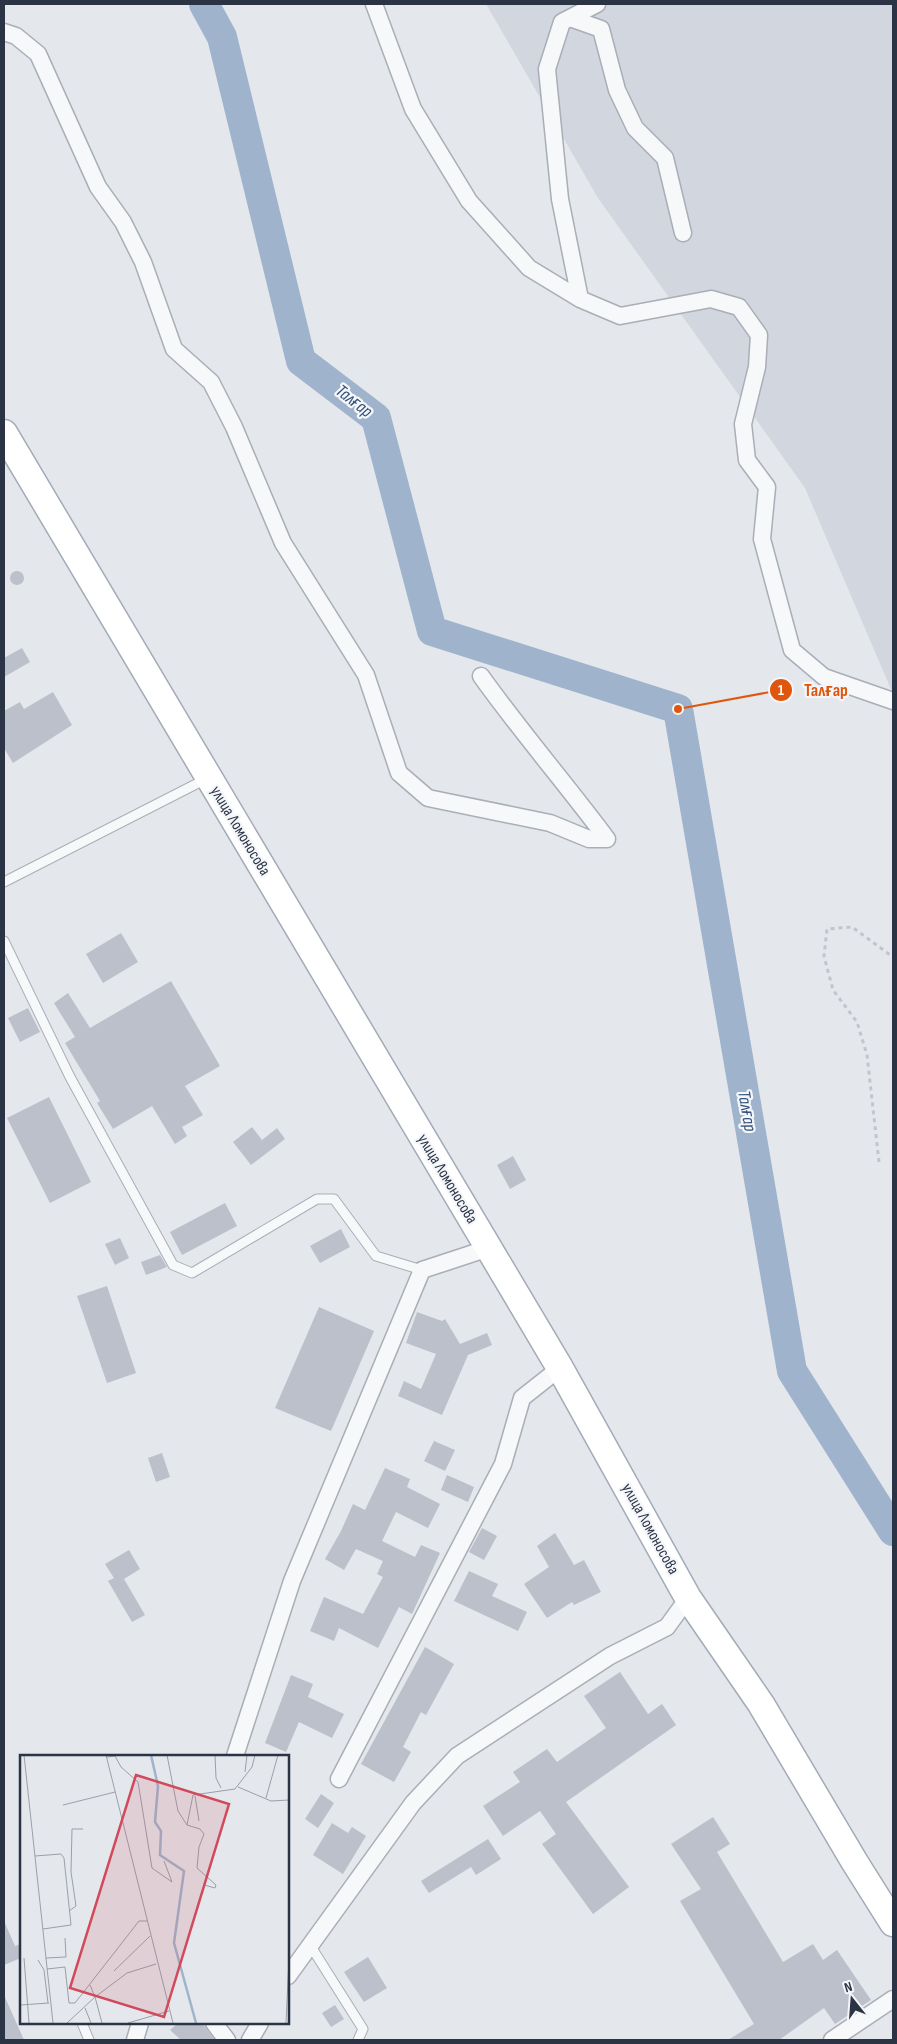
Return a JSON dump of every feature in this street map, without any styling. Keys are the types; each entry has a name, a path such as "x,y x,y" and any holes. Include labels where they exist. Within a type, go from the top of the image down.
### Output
{"main road":[{"name":"улица Ломоносова","path":"4,433 560,1368 688,1598 761,1704 893,1923"}],"street":[{"path":"374,4 413,109 469,201 529,268 580,299 620,316 712,298 739,307 759,335 757,367 743,424 747,460 767,487 762,539 792,650 824,677 893,701"},
{"path":"580,299 560,199 547,69 562,22 597,4"},
{"path":"570,18 601,29 617,90 635,128 665,158 683,233"},
{"path":"4,32 16,36 38,54 98,187 124,222 142,262 174,349 211,382 234,427 283,543 366,675 398,773 428,798 550,823 589,839 607,839 560,776 513,722 481,676"},
{"path":"235,1755 292,1581 422,1270 489,1248"},
{"path":"339,1779 503,1464 522,1398 560,1368"},
{"path":"289,1975 413,1803 457,1756 610,1656 667,1627 688,1598"},
{"path":"832,2040 893,1999"},
{"path":"135,2040 140,2024"},
{"path":"215,2024 227,2040"},
{"path":"250,2040 259,2024"}],"lane":[{"path":"4,882 209,778"},
{"path":"4,941 70,1077 173,1265 192,1274 317,1199 334,1199 376,1256 422,1270"},
{"path":"310,1946 364,2029 358,2040"},
{"path":"82,2024 89,2040"}],"path":[{"path":"879,1162 867,1055 857,1022 833,990 824,956 828,929 852,927 893,957"}],"shaded area":[{"path":"486,4 893,4 893,694 805,488 598,198"}],"building":[{"path":"14,571 20,571 24,578 20,585 14,585 10,581 10,575"},
{"path":"22,648 30,662 4,677 4,658"},
{"path":"53,692 72,725 13,763 4,748 4,711 20,702 24,709"},
{"path":"121,933 138,962 103,983 86,954"},
{"path":"171,981 220,1066 185,1086 203,1115 182,1127 187,1136 175,1144 152,1106 113,1129 97,1103 100,1101 65,1043 75,1037 54,1003 68,993 90,1028"},
{"path":"28,1008 40,1032 20,1042 8,1018"},
{"path":"49,1097 91,1182 50,1203 7,1118"},
{"path":"252,1127 262,1140 277,1128 285,1139 251,1165 233,1142"},
{"path":"513,1156 526,1180 510,1189 497,1165"},
{"path":"225,1203 237,1226 182,1255 170,1232"},
{"path":"341,1229 350,1247 320,1263 310,1246"},
{"path":"120,1238 129,1258 115,1265 105,1244"},
{"path":"160,1255 167,1267 146,1275 141,1262"},
{"path":"107,1286 136,1373 107,1383 77,1296"},
{"path":"319,1307 374,1331 331,1431 275,1408"},
{"path":"417,1312 442,1321 445,1319 460,1344 487,1333 492,1345 468,1355 442,1415 398,1396 404,1381 421,1389 436,1354 406,1343"},
{"path":"434,1441 455,1450 445,1471 424,1461"},
{"path":"162,1453 170,1477 156,1482 148,1458"},
{"path":"385,1468 410,1479 407,1487 440,1504 428,1528 396,1512 382,1541 415,1557 421,1545 440,1553 412,1614 399,1607 378,1648 339,1628 334,1641 310,1631 324,1597 363,1614 383,1577 377,1574 383,1561 356,1549 344,1570 325,1559 341,1531 353,1504 365,1510"},
{"path":"447,1475 474,1487 468,1502 441,1490"},
{"path":"482,1528 497,1536 484,1560 469,1552"},
{"path":"555,1533 574,1565 584,1560 601,1592 574,1605 572,1602 547,1618 524,1584 549,1567 537,1546"},
{"path":"129,1550 140,1569 124,1579 145,1615 132,1622 108,1581 114,1578 105,1564"},
{"path":"469,1571 498,1584 492,1596 527,1612 518,1631 454,1601"},
{"path":"425,1647 454,1664 426,1715 421,1712 403,1747 411,1752 394,1782 361,1764"},
{"path":"620,1672 648,1714 662,1704 676,1725 566,1802 629,1887 593,1914 542,1844 556,1834 540,1811 503,1836 483,1806 520,1782 513,1772 547,1749 557,1762 606,1728 584,1696"},
{"path":"291,1675 313,1684 308,1697 344,1714 332,1738 299,1722 286,1752 265,1743"},
{"path":"321,1794 334,1803 318,1828 305,1819"},
{"path":"713,1817 730,1844 717,1852 783,1962 813,1944 823,1960 837,1950 871,2000 835,2024 824,2008 779,2040 728,2040 754,2024 680,1901 701,1889 671,1844"},
{"path":"332,1823 348,1833 352,1827 366,1836 343,1874 313,1855"},
{"path":"488,1839 501,1859 476,1875 471,1867 429,1893 421,1881"},
{"path":"4,1921 15,1946 20,1944 20,1958 4,1965"},
{"path":"368,1957 387,1988 364,2002 344,1972"},
{"path":"4,1995 24,2040 4,2040"},
{"path":"335,2005 344,2019 331,2027 322,2013"},
{"path":"177,2024 203,2024 215,2040 181,2040 170,2030"}],"waterway":[{"name":"Талғар","path":"204,4 222,37 301,361 376,418 432,631 678,709 792,1371 893,1531"}],"place":[{"name":"Талғар","path":"678,709"}]}
